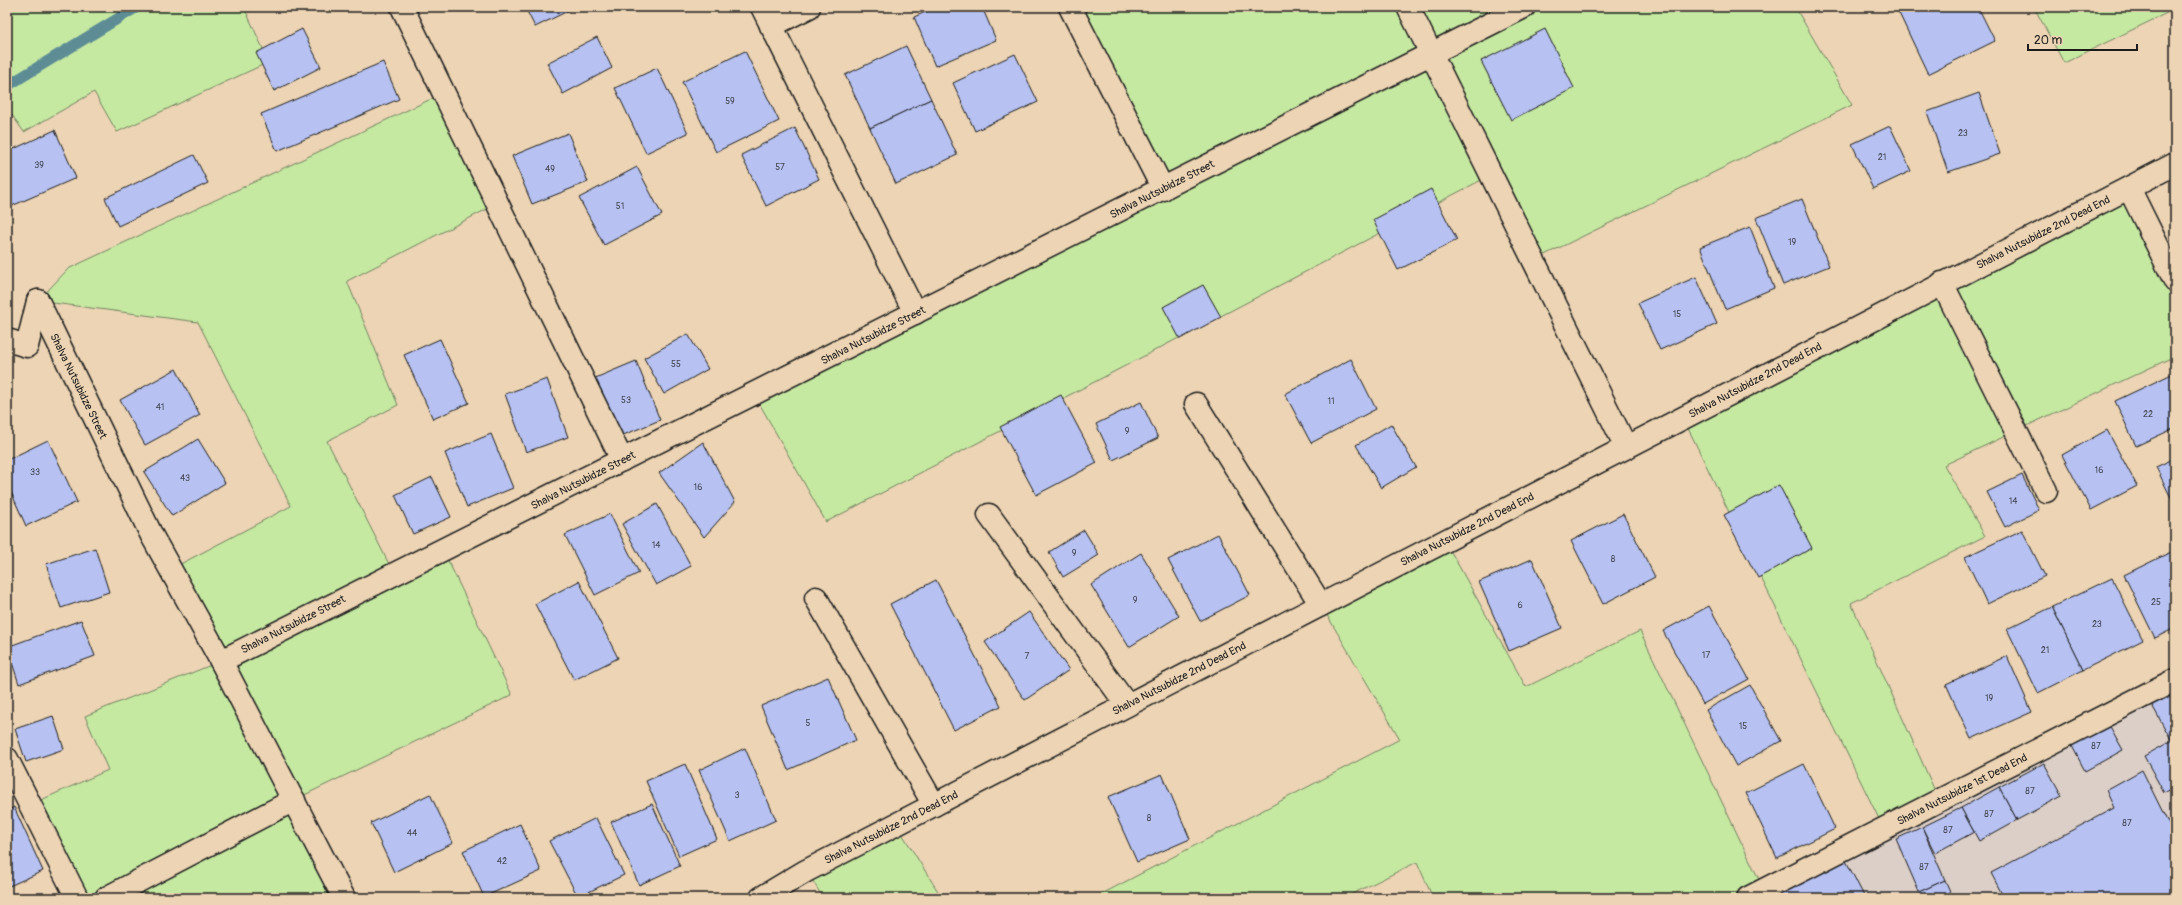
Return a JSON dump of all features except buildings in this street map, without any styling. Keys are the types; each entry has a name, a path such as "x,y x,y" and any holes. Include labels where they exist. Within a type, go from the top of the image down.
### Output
{"street":[{"path":"402,7 622,460"},
{"path":"808,7 767,16 915,313"},
{"path":"1070,7 1163,189"},
{"path":"1408,7 1626,447"},
{"name":"Shalva Nutsubidze Street","path":"221,661 1524,7"},
{"name":"Shalva Nutsubidze 2nd Dead End","path":"761,898 806,871 1942,282 2175,164"},
{"path":"2129,188 2175,281"},
{"path":"1942,282 2046,491"},
{"name":"Shalva Nutsubidze Street","path":"7,340 27,346 38,301 152,536 221,661 344,898"},
{"path":"1196,404 1321,605"},
{"path":"989,515 1127,705"},
{"path":"816,598 934,805"},
{"name":"Shalva Nutsubidze 1st Dead End","path":"1748,898 2175,680"},
{"path":"7,759 77,898"},
{"path":"106,898 294,800"}],"shaded area":[{"path":"2175,680 2175,898 1748,898"}],"green space":[{"path":"7,7 244,7 269,62 117,132 94,92 24,132 7,108"},
{"path":"1070,7 1795,7 1852,105 1534,260 1491,175 826,522 754,394 1163,189"},
{"path":"2034,7 2175,7 2175,9 2064,63"},
{"path":"444,93 497,204 347,281 398,405 327,441 394,574 443,550 512,695 294,800 344,898 77,898 30,805 108,770 85,716 221,661 171,569 291,506 198,322 38,301 68,269"},
{"path":"2129,188 2175,281 2175,356 1944,465 1985,536 1851,603 1939,800 1884,829 1683,418"},
{"path":"1445,541 1526,687 1640,631 1764,890 1748,898 1433,898 1417,862 1344,898 1094,898 1400,739 1321,605"},
{"path":"896,824 942,898 823,898 807,871"}],"waterway":[{"path":"7,86 137,7"}]}
